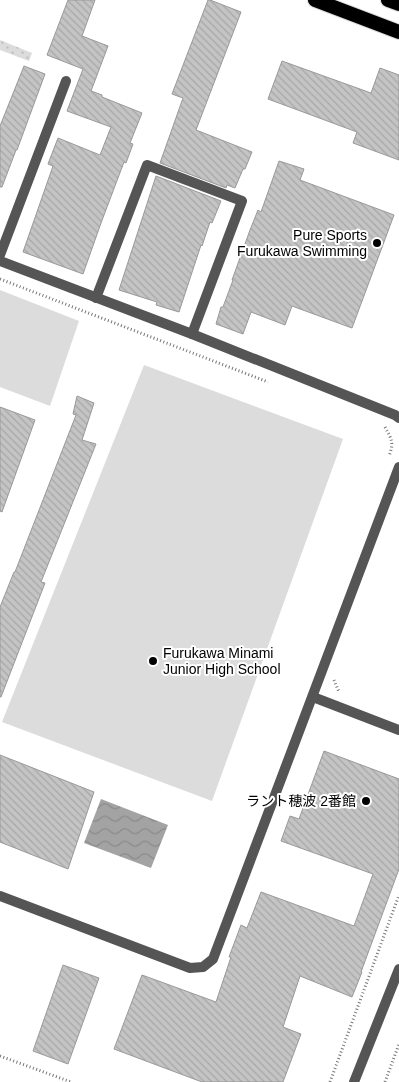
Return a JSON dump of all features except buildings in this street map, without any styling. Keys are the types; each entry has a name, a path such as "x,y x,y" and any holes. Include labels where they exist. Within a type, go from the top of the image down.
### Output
{"highway":[{"path":"315,0 399,32"},
{"path":"388,0 399,4"}],"street":[{"path":"0,254 66,81"},
{"path":"96,298 147,165 242,201 192,334"},
{"path":"0,261 192,334 399,418"},
{"path":"0,896 190,968 203,967 213,960 399,466"},
{"path":"313,696 399,730"},
{"path":"354,1082 399,969"}],"path":[{"path":"0,279 275,385"},
{"path":"385,427 392,439 392,446 385,465"},
{"path":"332,676 340,694"},
{"path":"330,1082 399,895"},
{"path":"384,1082 399,1044"},
{"path":"0,1056 71,1082"}],"shaded area":[{"path":"0,40 32,53 29,61 0,50"},
{"path":"0,290 79,321 50,406 0,387"},
{"path":"144,365 343,439 212,801 2,722"}],"water":[{"path":"101,799 168,825 151,868 84,843"}],"place":[{"name":"Pure Sports Furukawa Swimming","path":"377,243"},
{"name":"Furukawa Minami Junior High School","path":"153,661"},
{"name":"ラント穂波 2番館","path":"366,801"}]}
